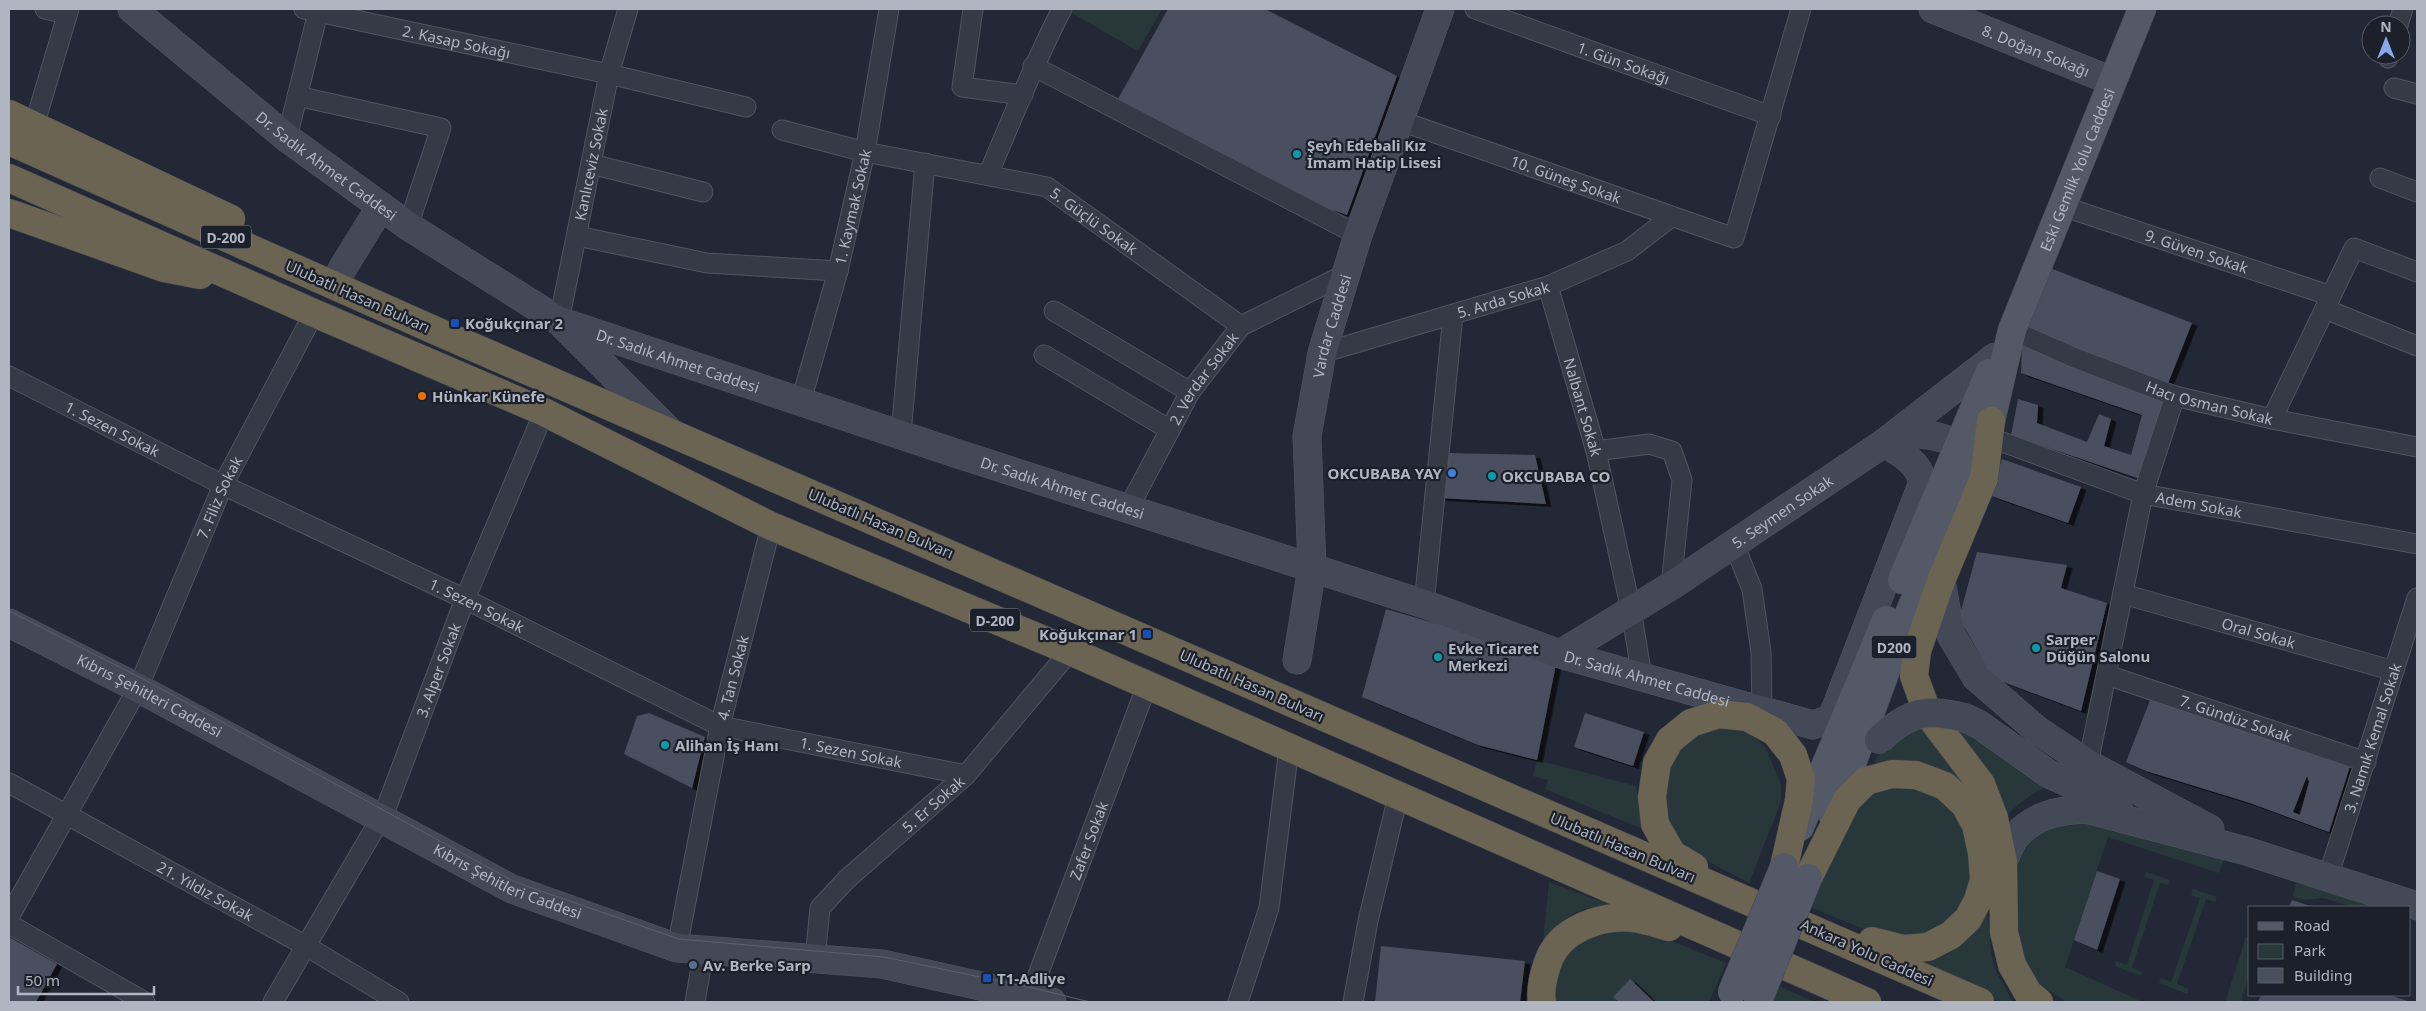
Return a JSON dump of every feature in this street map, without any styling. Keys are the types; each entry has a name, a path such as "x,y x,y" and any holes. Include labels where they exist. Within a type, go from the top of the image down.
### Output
{"highway":[{"path":"9,114 341,271 443,334"},
{"name":"Ulubatlı Hasan Bulvarı","path":"9,141 443,334 1753,903"},
{"name":"D-200","path":"9,178 314,314 544,412 771,526 1070,651 1739,944"},
{"path":"9,213 164,268 256,287"},
{"path":"1990,429 1984,478 1941,581 1917,651 1914,676 1928,714 1981,784 1994,818 2003,862 2004,932 2012,965 2028,993 2040,1002"},
{"path":"1753,903 1672,854 1655,824 1652,796 1657,763 1670,740 1691,723 1719,714 1747,717 1775,732 1793,755 1801,779 1799,800 1784,866"},
{"path":"1805,924 1904,949 1928,947 1951,935 1968,919 1978,900 1984,880 1982,853 1976,825 1966,805 1945,786 1916,774 1892,774 1866,781 1846,800 1808,878"},
{"name":"Ankara Yolu Caddesi","path":"1753,903 1805,924 1980,1002"},
{"path":"1542,1002 1543,977 1549,957 1562,940 1578,928 1596,921 1638,919 1739,944 1867,1002"},
{"path":"1789,967 1835,1002"}],"main road":[{"name":"Eski Gemlik Yolu Caddesi","path":"1990,429 2012,330 2142,9"},
{"name":"Eski Gemlik Yolu Caddesi","path":"1730,997 1995,357 2012,330"},
{"name":"D200","path":"1758,1002 1845,784 1893,651 1990,429"}],"street":[{"path":"34,126 67,12 45,9"},
{"name":"Dr. Sadık Ahmet Caddesi","path":"132,9 287,138 408,226 559,321 1128,509 1424,604 1560,654 1813,725 1832,718 1923,482 1921,473 1889,439"},
{"name":"Kanlıceviz Sokak","path":"559,321 609,74 628,9"},
{"name":"1. Kaymak Sokak","path":"801,401 838,271 865,152 889,9"},
{"path":"973,9 962,88 1023,95"},
{"path":"988,175 1023,95 1033,66 1062,9"},
{"name":"1. Gün Sokağı","path":"1475,9 1771,116"},
{"path":"1771,116 1801,9"},
{"name":"8. Doğan Sokağı","path":"1933,9 2112,81"},
{"path":"287,138 297,96 311,10"},
{"name":"2. Kasap Sokağı","path":"311,10 609,74 746,107"},
{"name":"Vardar Caddesi","path":"1297,660 1312,568 1307,436 1322,353 1358,235 1434,11"},
{"path":"1033,66 1358,235"},
{"path":"2394,88 2417,94"},
{"path":"297,96 441,128 408,226"},
{"name":"10. Güneş Sokak","path":"1398,120 1734,238 1771,116"},
{"name":"5. Güçlü Sokak","path":"782,130 865,152 1047,187 1242,326"},
{"path":"901,434 925,163"},
{"path":"591,164 702,192"},
{"path":"2380,178 2417,192"},
{"path":"341,271 381,206"},
{"name":"9. Güven Sokak","path":"2062,206 2328,303 2417,346"},
{"name":"5. Arda Sokak","path":"1322,353 1548,286 1627,251 1671,217"},
{"path":"577,236 707,263 838,271"},
{"path":"2272,419 2354,248 2417,272"},
{"name":"2. Verdar Sokak","path":"1128,509 1190,392 1242,326 1346,274"},
{"name":"Nalbant Sokak","path":"1548,286 1596,451 1631,610 1642,677"},
{"path":"1054,311 1190,392"},
{"name":"7. Filiz Sokak","path":"9,917 138,688 223,485 314,314"},
{"path":"1424,604 1453,315"},
{"path":"559,321 670,432"},
{"name":"Hacı Osman Sokak","path":"2012,330 2075,358 2175,396 2272,419 2417,447"},
{"path":"1044,355 1170,430"},
{"name":"5. Seymen Sokak","path":"1560,654 1671,586 1889,439 1995,357"},
{"name":"1. Sezen Sokak","path":"9,376 223,485 465,599 720,726 966,775"},
{"path":"2088,764 2143,494 2175,396"},
{"name":"3. Alper Sokak","path":"273,1002 381,818 465,599 544,412"},
{"name":"Adem Sokak","path":"1990,429 2143,494 2417,544"},
{"path":"1889,439 1912,433 1930,434 1959,445"},
{"path":"1596,451 1649,444 1672,451 1682,480 1671,586"},
{"name":"4. Tan Sokak","path":"677,948 720,726 771,526"},
{"path":"1734,544 1752,589 1761,652 1762,710"},
{"path":"1941,581 1951,635 1976,677 2036,730 2088,764 2255,854"},
{"name":"Oral Sokak","path":"2123,594 2394,671"},
{"name":"3. Namık Kemal Sokak","path":"2328,877 2417,598"},
{"name":"Kıbrıs Şehitleri Caddesi","path":"9,623 138,688 512,889 677,948 882,964 1037,1000"},
{"name":"5. Er Sokak","path":"815,959 820,908 847,879 966,775 1070,651"},
{"name":"7. Gündüz Sokak","path":"2107,675 2366,762"},
{"name":"Zafer Sokak","path":"1037,1000 1147,685"},
{"path":"1845,784 1879,740 1896,723 1922,713 1942,712 1966,718 1980,725 2049,774 2178,832"},
{"path":"1238,1002 1269,908 1289,748"},
{"name":"21. Yıldız Sokak","path":"9,783 306,946 399,1002"},
{"path":"1353,1002 1368,921 1398,796"},
{"path":"2003,862 2015,838 2042,816 2061,810 2086,809 2255,854 2417,906"},
{"path":"9,924 145,1002"},
{"path":"695,1002 704,950"}],"green space":[{"path":"1070,9 1162,9 1138,51 1068,11"},
{"path":"1942,712 2062,779 2030,796 2002,820"},
{"path":"1921,718 1963,783 1941,773 1880,765 1874,762 1882,748"},
{"path":"1720,727 1742,729 1754,736 1766,749 1781,784 1781,802 1749,883 1682,848 1664,815 1663,771 1686,737"},
{"path":"1537,760 1636,786 1645,830 1545,789 1548,780 1533,776"},
{"path":"1902,785 1924,790 1943,801 1966,832 1972,879 1966,899 1956,916 1923,938 1876,934 1805,905 1835,838 1856,807 1869,796 1883,788"},
{"path":"2070,816 2225,856 2219,873 2108,837 2065,967 2143,1002 2067,1002 2031,979 2015,940 2011,866 2021,838"},
{"path":"2146,872 2170,880 2169,885 2160,883 2132,967 2142,972 2141,976 2115,966 2116,961 2127,965 2154,880 2144,877"},
{"path":"2297,880 2381,906 2351,906 2323,898 2303,900 2293,897"},
{"path":"1549,882 1610,905 1588,908 1572,914 1543,941"},
{"path":"2193,889 2217,897 2215,902 2206,899 2177,984 2189,989 2187,994 2159,983 2161,978 2171,982 2200,898 2191,895"},
{"path":"1987,906 1991,952 1996,972 2013,1002 1977,994 1917,966 1941,957 1960,945 1975,929"},
{"path":"1610,925 1652,933 1726,963 1709,1002 1554,1002 1558,963 1573,943"},
{"path":"2246,937 2248,937 2248,979 2241,1002 2225,1002"},
{"path":"1776,985 1815,1002 1769,1002"}],"building":[{"name":"Şeyh Edebali Kız İmam Hatip Lisesi","path":"1168,9 1265,9 1397,76 1347,215 1330,209 1118,99"},
{"path":"2050,268 2192,323 2167,386 2026,332"},
{"path":"2022,344 2167,402 2143,480 2011,435 2018,399 2038,405 2037,423 2087,442 2099,414 2111,419 2104,446 2131,455 2142,415 2021,373"},
{"name":"OKCUBABA CO","path":"1448,453 1535,455 1546,504 1440,498"},
{"path":"2002,459 2081,487 2068,523 1989,495"},
{"name":"Sarper Düğün Salonu","path":"1977,552 2067,565 2061,588 2107,603 2081,711 1993,678 1959,618"},
{"path":"1386,609 1557,659 1537,760 1478,745 1362,697"},
{"path":"2152,695 2352,760 2329,832 2250,803 2146,771 2126,762","holes":["2307,776 2309,782 2300,815 2293,812"]},
{"name":"Alihan İş Hanı","path":"649,713 705,737 692,788 624,754 637,716"},
{"path":"1585,713 1644,732 1633,766 1574,747"},
{"path":"2097,871 2120,879 2097,950 2074,940"},
{"path":"2292,900 2310,906 2289,906"},
{"path":"9,937 57,964 36,1002 9,1002"},
{"path":"1381,946 1525,961 1520,1002 1375,1002"},
{"path":"1630,979 1654,1002 1619,1002 1613,997"},
{"path":"2261,996 2392,996 2411,1002 2258,1002"}],"tram line":[{"path":"9,611 143,679 515,882 679,939 884,957 1033,988 1090,1002"}],"place":[{"name":"Şeyh Edebali Kız İmam Hatip Lisesi","path":"1297,154"},
{"name":"Koğukçınar 2","path":"455,323"},
{"name":"Hünkar Künefe","path":"422,396"},
{"name":"OKCUBABA YAY","path":"1452,473"},
{"name":"OKCUBABA CO","path":"1492,476"},
{"name":"Koğukçınar 1","path":"1147,634"},
{"name":"Sarper Düğün Salonu","path":"2036,648"},
{"name":"Evke Ticaret Merkezi","path":"1438,657"},
{"name":"Alihan İş Hanı","path":"665,745"},
{"name":"Av. Berke Sarp","path":"693,965"},
{"name":"T1-Adliye","path":"987,978"}]}
